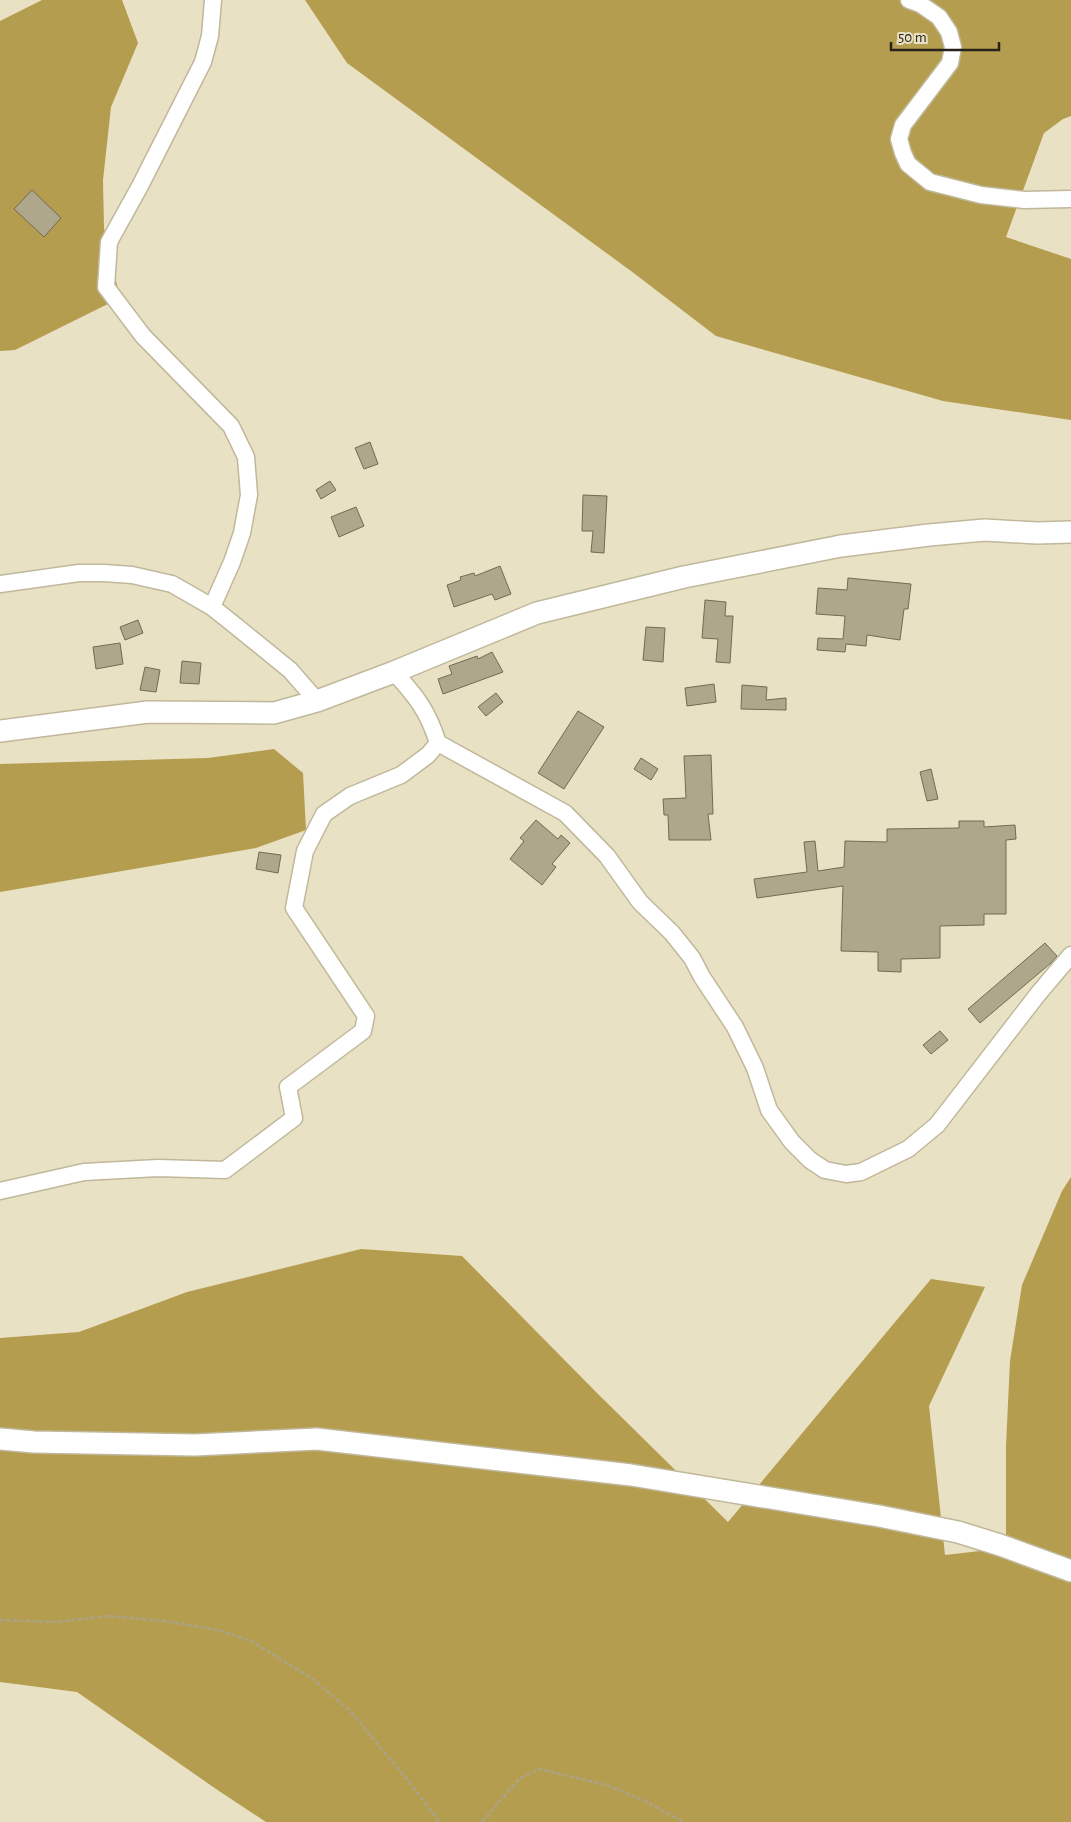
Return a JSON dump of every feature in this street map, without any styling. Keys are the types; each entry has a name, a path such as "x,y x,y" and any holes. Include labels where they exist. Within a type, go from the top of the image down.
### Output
{"street":[{"path":"212,607 232,562 242,533 249,496 246,457 231,426 143,336 106,287 109,242 140,186 203,62 210,36 213,0"},
{"path":"910,0 920,4 939,17 950,32 953,47 950,63 903,125 899,139 908,164 930,182 981,195 1024,200 1071,198"},
{"path":"0,731 148,712 274,713 317,701 394,672 537,613 684,577 841,546 929,535 985,530 1071,532"},
{"path":"0,584 79,573 132,575 172,584 212,607 290,670 317,701"},
{"path":"394,672 419,700 432,723 438,743 565,813 607,856 640,902 672,934 692,958 702,977 735,1027 755,1068 769,1110 792,1142 810,1160 826,1170 846,1174 861,1172 908,1149 937,1125 1032,1001 1071,955"},
{"path":"0,1191 84,1172 158,1168 225,1170 294,1118 288,1086 363,1032 366,1016 294,908 305,851 324,814 350,796 401,775 428,755 438,743"},
{"path":"0,1439 34,1442 195,1444 317,1438 631,1474 879,1516 958,1532 1010,1548 1071,1571"}],"path":[{"path":"0,1620 55,1622 109,1616 164,1621 218,1630 250,1641 313,1679 352,1713 414,1788 439,1822"},
{"path":"482,1822 520,1778 540,1769 606,1785 643,1800 684,1822"}],"shaded area":[{"path":"42,0 122,0 138,43 111,107 103,180 104,228 120,298 15,350 0,351 0,21"},
{"path":"305,0 1071,0 1071,116 1063,119 1044,133 1006,237 1071,259 1071,420 943,401 716,336 635,274 347,63"},
{"path":"274,749 303,773 306,830 256,848 0,892 0,764 208,758"},
{"path":"1071,1177 1071,1822 266,1822 77,1692 0,1682 0,1338 79,1332 187,1292 361,1249 462,1256 728,1522 931,1279 985,1287 929,1406 945,1555 1006,1548 1006,1446 1010,1361 1022,1285 1062,1191"}],"building":[{"path":"32,190 61,218 44,237 14,209"},
{"path":"370,442 378,464 364,469 355,448"},
{"path":"330,481 336,490 321,499 316,490"},
{"path":"583,495 607,496 604,553 591,552 593,531 582,531"},
{"path":"356,507 364,526 339,537 331,517"},
{"path":"500,566 511,594 495,600 492,594 454,607 447,585 461,580 460,577 474,573 475,576"},
{"path":"848,578 911,584 908,609 904,609 900,640 867,635 866,646 846,644 845,652 817,650 818,638 843,639 845,616 816,614 818,588 847,590"},
{"path":"705,600 726,602 725,616 733,616 730,663 716,662 718,639 702,638"},
{"path":"138,620 143,633 125,640 120,627"},
{"path":"646,627 665,628 663,662 643,660"},
{"path":"120,643 123,664 96,669 93,647"},
{"path":"492,652 503,672 443,694 438,679 452,674 449,666 477,656 478,659"},
{"path":"182,661 201,663 199,684 180,683"},
{"path":"145,667 160,670 156,692 140,690"},
{"path":"714,684 716,702 687,706 685,688"},
{"path":"742,685 767,687 766,700 786,698 786,710 741,709"},
{"path":"496,693 503,702 486,716 478,707"},
{"path":"578,711 604,727 564,789 538,773"},
{"path":"711,755 713,814 708,814 711,840 669,840 668,815 664,815 663,799 686,798 684,756"},
{"path":"641,758 658,769 651,780 634,769"},
{"path":"931,769 938,799 927,801 920,772"},
{"path":"536,820 558,839 561,835 570,843 552,864 556,867 542,885 510,859 524,841 520,838"},
{"path":"959,821 984,821 984,827 1015,825 1016,839 1006,840 1006,914 984,914 984,925 940,926 940,958 901,959 901,972 878,971 878,952 841,951 843,886 757,898 754,879 807,872 804,842 815,841 818,871 844,867 845,841 887,842 887,829 959,828"},
{"path":"259,852 281,855 278,873 256,869"},
{"path":"1045,943 1057,956 980,1023 968,1009"},
{"path":"940,1031 948,1040 931,1054 923,1045"}]}
